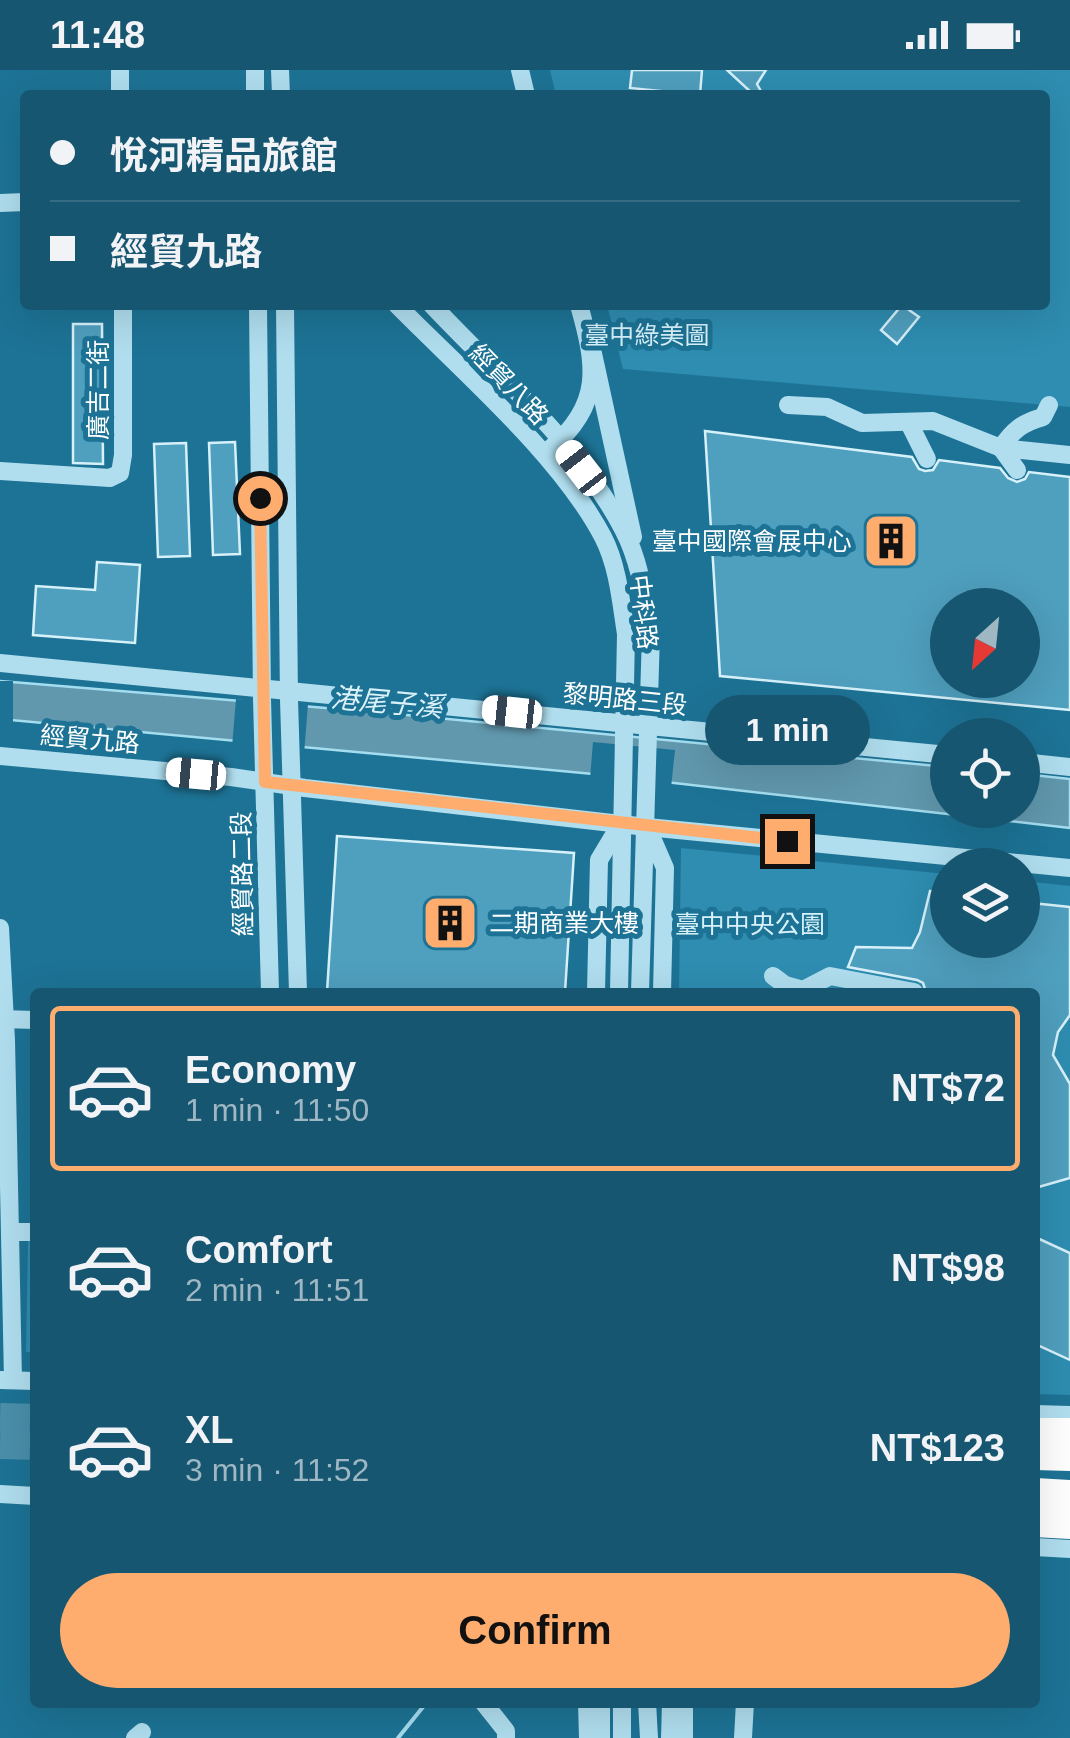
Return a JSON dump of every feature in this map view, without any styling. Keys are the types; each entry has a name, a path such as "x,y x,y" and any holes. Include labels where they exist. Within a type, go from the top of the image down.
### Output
{"highway":[{"path":"1040,1432 1070,1433"},
{"path":"1040,1455 1070,1456"},
{"path":"1040,1493 1070,1495"},
{"path":"1040,1522 1070,1524"}],"street":[{"name":"廣吉二街","path":"0,472 110,478 120,473 124,455 123,310"},
{"path":"258,310 262,695"},
{"path":"285,310 289,696"},
{"name":"經貿八路","path":"402,310 543,455"},
{"name":"經貿八路","path":"437,310 560,440"},
{"name":"中科路","path":"580,310 651,634 647,820 665,868 662,988"},
{"name":"中科路","path":"592,349 587,404 576,425 543,455 574,492 604,538 619,584 626,634 620,816 599,860 596,988"},
{"path":"788,405 827,408 862,423 933,422 1001,448 1070,456"},
{"path":"1001,448 1022,424 1043,417 1048,405"},
{"path":"909,422 927,459"},
{"name":"中科路","path":"560,440 600,491 625,532 642,581"},
{"path":"1001,448 1017,470"},
{"name":"黎明路三段","path":"0,663 262,695 624,723 930,753"},
{"name":"經貿路二段","path":"262,695 270,988"},
{"name":"經貿路二段","path":"289,696 298,988"},
{"name":"經貿九路","path":"0,756 620,816 1070,868"},
{"path":"1040,764 1070,767"},
{"path":"619,988 620,816"},
{"path":"640,988 647,820"},
{"path":"0,928 10,1232 6,1380"},
{"path":"773,976 796,988"},
{"path":"807,988 830,976 893,988"},
{"path":"2,1019 30,1020"},
{"path":"10,1232 30,1232"},
{"path":"1040,1414 1070,1415"},
{"path":"0,1494 30,1496"},
{"path":"1040,1547 1070,1549"},
{"path":"488,1708 506,1730 506,1738"},
{"path":"587,1708 588,1738"},
{"path":"684,1708 684,1738"},
{"path":"744,1738 745,1708"},
{"path":"601,1710 602,1738"},
{"path":"622,1710 622,1738"},
{"path":"648,1710 649,1738"},
{"path":"670,1738 671,1710"}],"green space":[{"name":"臺中綠美圖","path":"550,70 1070,70 1070,407 623,369 608,310 1050,310 1050,90 555,90"},
{"name":"臺中中央公園","path":"681,848 930,872 930,958 1040,958 1040,883 1070,886 1070,1395 1040,1394 1040,988 679,988"},
{"path":"28,1240 30,1240 30,1352 26,1352"}],"shaded area":[{"path":"0,681 386,713 930,765 930,812 604,775 0,719"},
{"path":"1040,776 1070,779 1070,828 1040,825"}],"pier":[{"path":"0,681 13,681 13,725 0,724"},
{"path":"236,699 308,704 304,754 232,747"},
{"path":"593,742 675,750 671,788 590,779"}],"building":[{"path":"632,70 702,70 700,90 630,88"},
{"path":"727,70 766,70 757,84 760,90 749,90"},
{"path":"898,310 909,310 919,317 897,344 881,330"},
{"path":"73,324 102,324 103,464 73,463"},
{"name":"臺中國際會展中心","path":"705,431 912,457 919,469 925,471 933,470 939,460 1000,468 1017,482 1029,472 1070,477 1070,710 946,698 1040,698 1040,588 930,588 930,696 720,676"},
{"path":"235,442 240,554 213,555 209,443"},
{"path":"186,443 190,556 158,557 154,444"},
{"path":"97,562 140,565 135,643 33,635 36,586 95,590"},
{"name":"二期商業大樓","path":"337,836 574,853 565,988 327,988"},
{"path":"930,891 930,958 1040,958 1040,904 1070,907 1070,1015 1058,1032 1053,1055 1070,1084 1070,1178 1040,1187 1040,988 925,988 917,980 848,967 856,947 912,948"},
{"path":"1040,1239 1070,1253 1070,1360 1040,1346"}],"waterway":[{"path":"398,1738 422,1708"}],"tunnel":[{"path":"0,1418 30,1419"},
{"path":"0,1444 30,1445"}],"place":[{"name":"臺中國際會展中心","path":"891,541"},
{"name":"二期商業大樓","path":"450,923"}],"route":[{"path":"260,498 265,782 787,841"}],"water label":[{"name":"港尾子溪","path":"387,702"}]}
